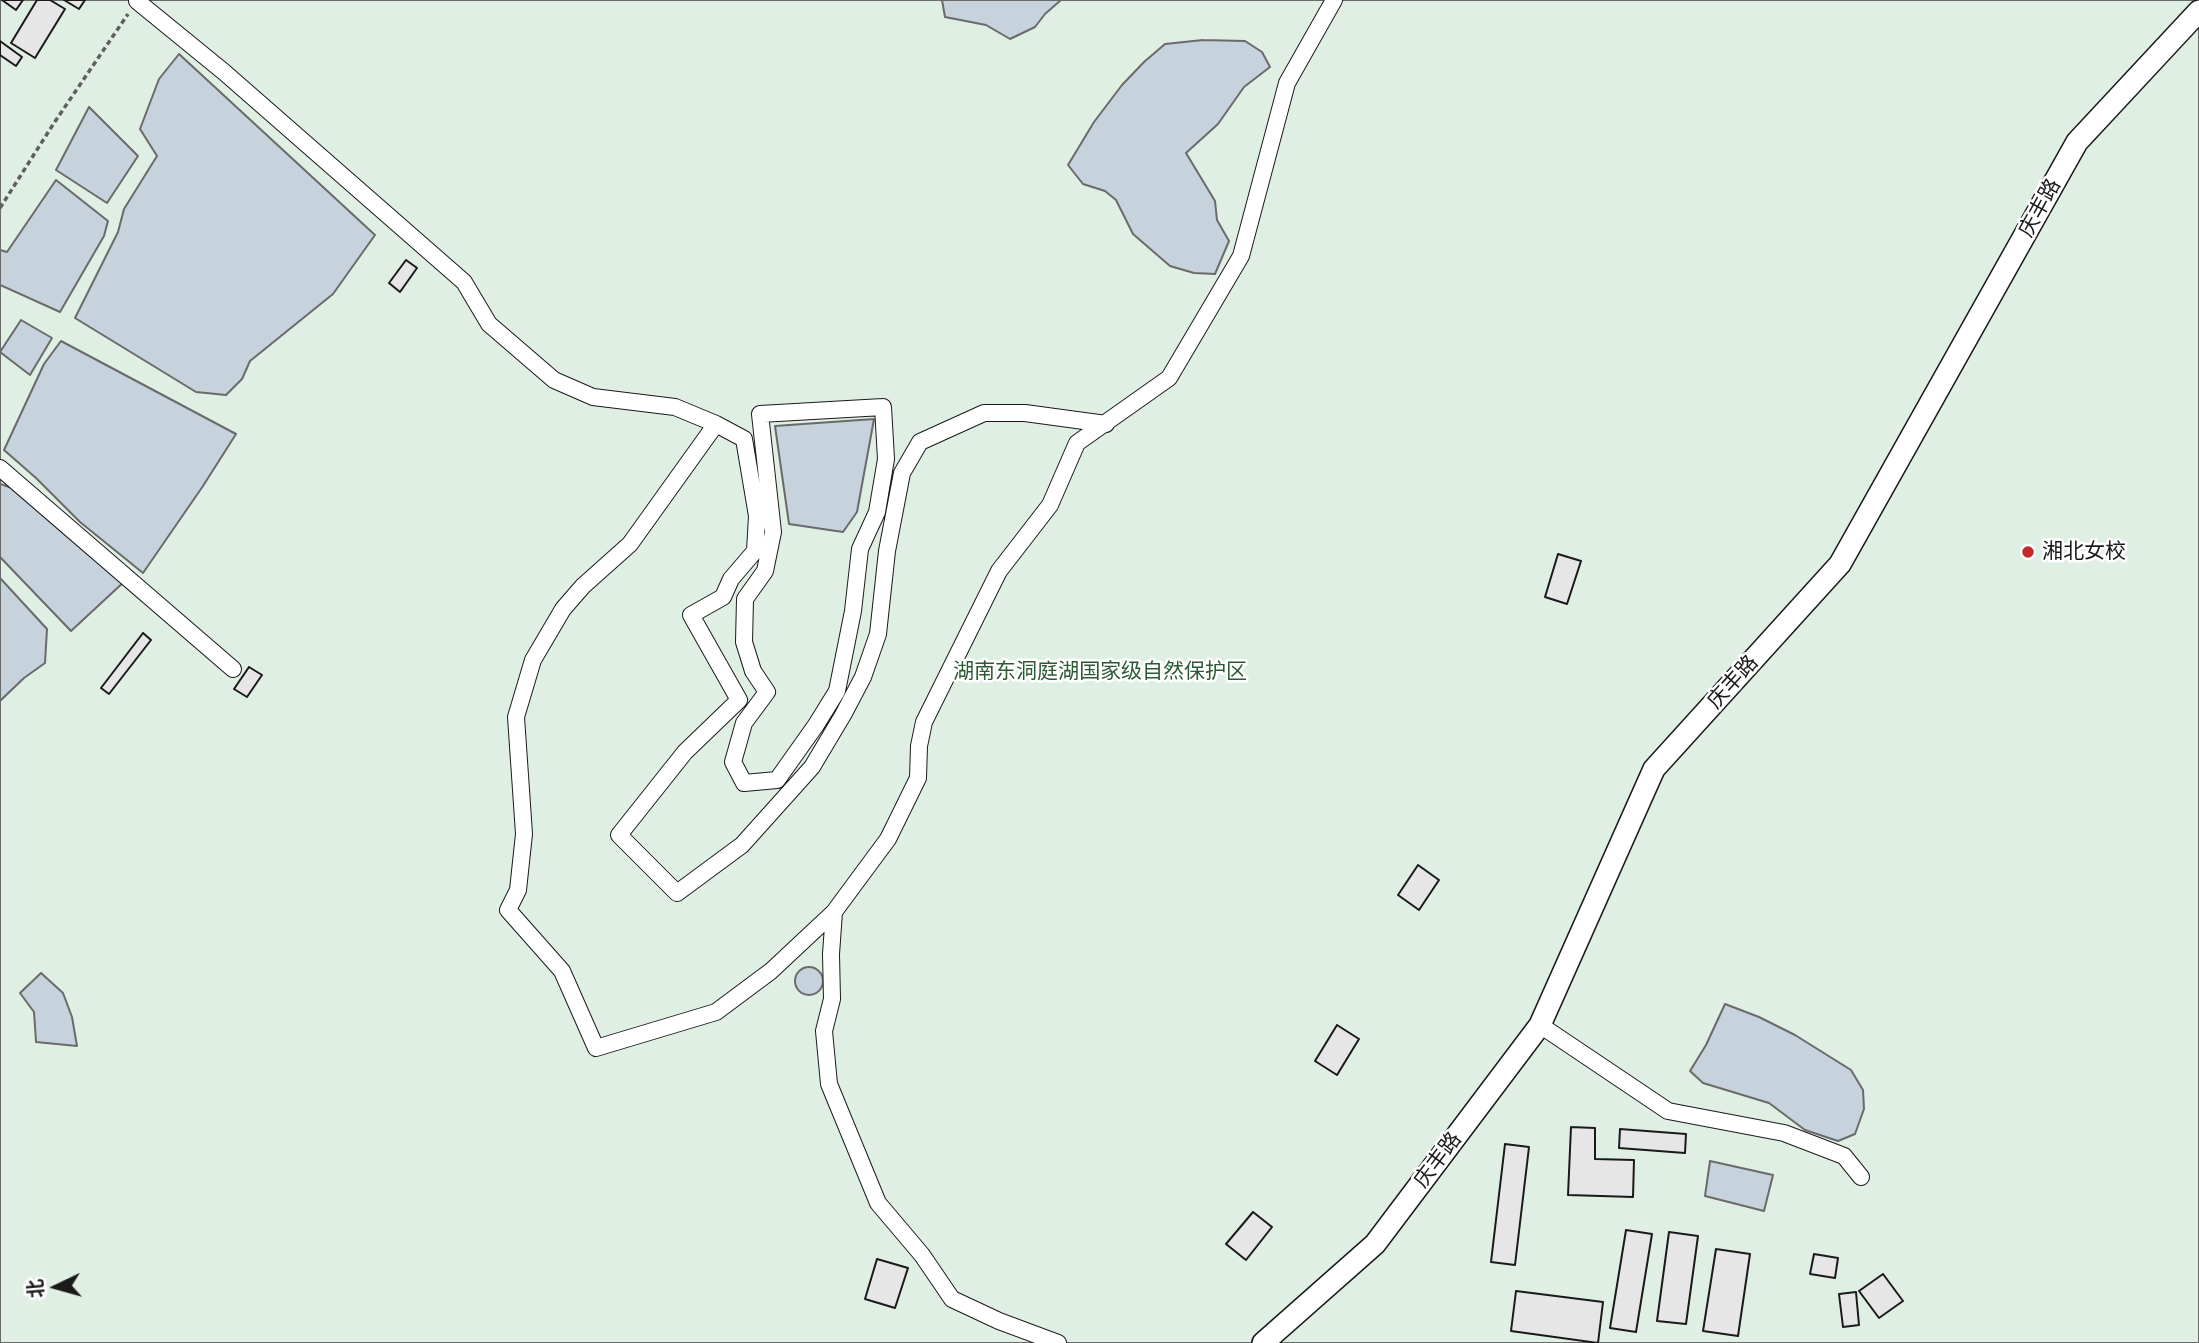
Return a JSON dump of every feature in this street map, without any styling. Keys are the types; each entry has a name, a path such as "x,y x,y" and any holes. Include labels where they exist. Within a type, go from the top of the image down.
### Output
{"street":[{"path":"716,424 629,544 583,586 563,609 533,660 516,717 524,834 518,890 508,909 562,971 596,1048 716,1013 771,971 834,912 888,839 918,778 919,746 925,722 999,571 1050,505 1077,443 1169,378 1241,257 1287,83 1334,0"},
{"path":"137,1 225,72 464,282 489,324 554,380 593,397 675,407 744,439 757,516 755,551 732,579 723,597 691,615 739,700 685,752 619,835 677,893 751,836 812,767 843,715 863,677 878,634 887,551 902,473 919,442 984,413 1026,413 1106,424"},
{"name":"庆丰路","path":"1263,1343 1375,1244 1540,1025 1654,769 1840,564 2077,142 2199,11"},
{"path":"883,407 886,459 877,512 860,549 853,611 837,691 777,780 744,783 733,762 744,723 766,692 753,671 744,642 745,599 765,571 773,532 760,414 883,407"},
{"path":"0,468 233,670"},
{"path":"834,912 832,999 824,1031 829,1084 878,1203 922,1255 952,1299 999,1321 1058,1343"},
{"path":"1540,1025 1668,1111 1784,1133 1844,1156 1861,1177"}],"path":[{"path":"0,208 137,1"}],"green space":[{"name":"湖南东洞庭湖国家级自然保护区","path":"0,0 2199,0 2199,1343 0,1343"}],"shaded area":[{"path":"942,0 1061,0 1035,27 1010,39 986,25 945,17"},
{"path":"1203,40 1245,41 1262,52 1270,67 1244,87 1218,124 1186,153 1215,201 1217,220 1229,241 1215,274 1194,273 1170,266 1133,234 1116,200 1105,191 1083,184 1068,165 1094,122 1122,85 1144,62 1165,44"},
{"path":"179,54 375,235 333,294 250,361 242,379 226,395 196,392 75,318 118,232 124,209 157,156 140,129 159,79"},
{"path":"89,107 138,156 107,203 56,170"},
{"path":"56,180 108,221 104,236 60,312 0,285 0,250 7,252"},
{"path":"21,320 52,338 30,375 0,352"},
{"path":"61,341 236,434 143,573 80,522 4,450 44,364"},
{"path":"874,419 857,512 843,532 789,524 775,426"},
{"path":"0,484 15,489 126,580 71,631 0,557"},
{"path":"0,578 47,629 45,663 0,701"},
{"path":"809,967 819,971 823,981 819,991 809,995 799,991 795,981 799,971"},
{"path":"41,973 63,993 72,1017 77,1046 36,1042 34,1012 20,993"},
{"path":"1725,1004 1795,1035 1851,1070 1863,1090 1864,1109 1855,1134 1838,1141 1805,1130 1769,1103 1703,1083 1690,1071 1706,1045"},
{"path":"1710,1161 1773,1175 1764,1211 1705,1196"}],"building":[{"path":"2,0 23,0 16,10"},
{"path":"37,0 50,0 65,9 35,58 11,43"},
{"path":"64,0 85,0 79,9"},
{"path":"0,41 22,57 16,66 0,55"},
{"path":"406,260 417,268 400,292 389,283"},
{"path":"1558,554 1581,561 1567,604 1545,597"},
{"path":"143,633 151,640 109,694 101,688"},
{"path":"249,667 262,675 247,697 234,689"},
{"path":"1418,865 1439,880 1419,910 1398,895"},
{"path":"1337,1025 1359,1039 1337,1075 1315,1061"},
{"path":"1571,1127 1595,1128 1595,1159 1634,1160 1633,1197 1568,1195"},
{"path":"1620,1129 1686,1134 1685,1153 1619,1148"},
{"path":"1505,1144 1529,1147 1515,1265 1491,1262"},
{"path":"1253,1212 1272,1227 1246,1260 1226,1244"},
{"path":"1626,1230 1652,1234 1636,1332 1610,1328"},
{"path":"1669,1232 1698,1236 1686,1324 1657,1321"},
{"path":"1716,1249 1750,1254 1738,1336 1703,1331"},
{"path":"1814,1254 1838,1258 1835,1278 1810,1274"},
{"path":"877,1259 908,1268 895,1308 865,1299"},
{"path":"1883,1274 1903,1301 1879,1318 1859,1291"},
{"path":"1516,1291 1603,1302 1598,1343 1511,1331"},
{"path":"1856,1292 1859,1325 1843,1327 1839,1294"}],"place":[{"name":"湘北女校","path":"2028,552"}]}
